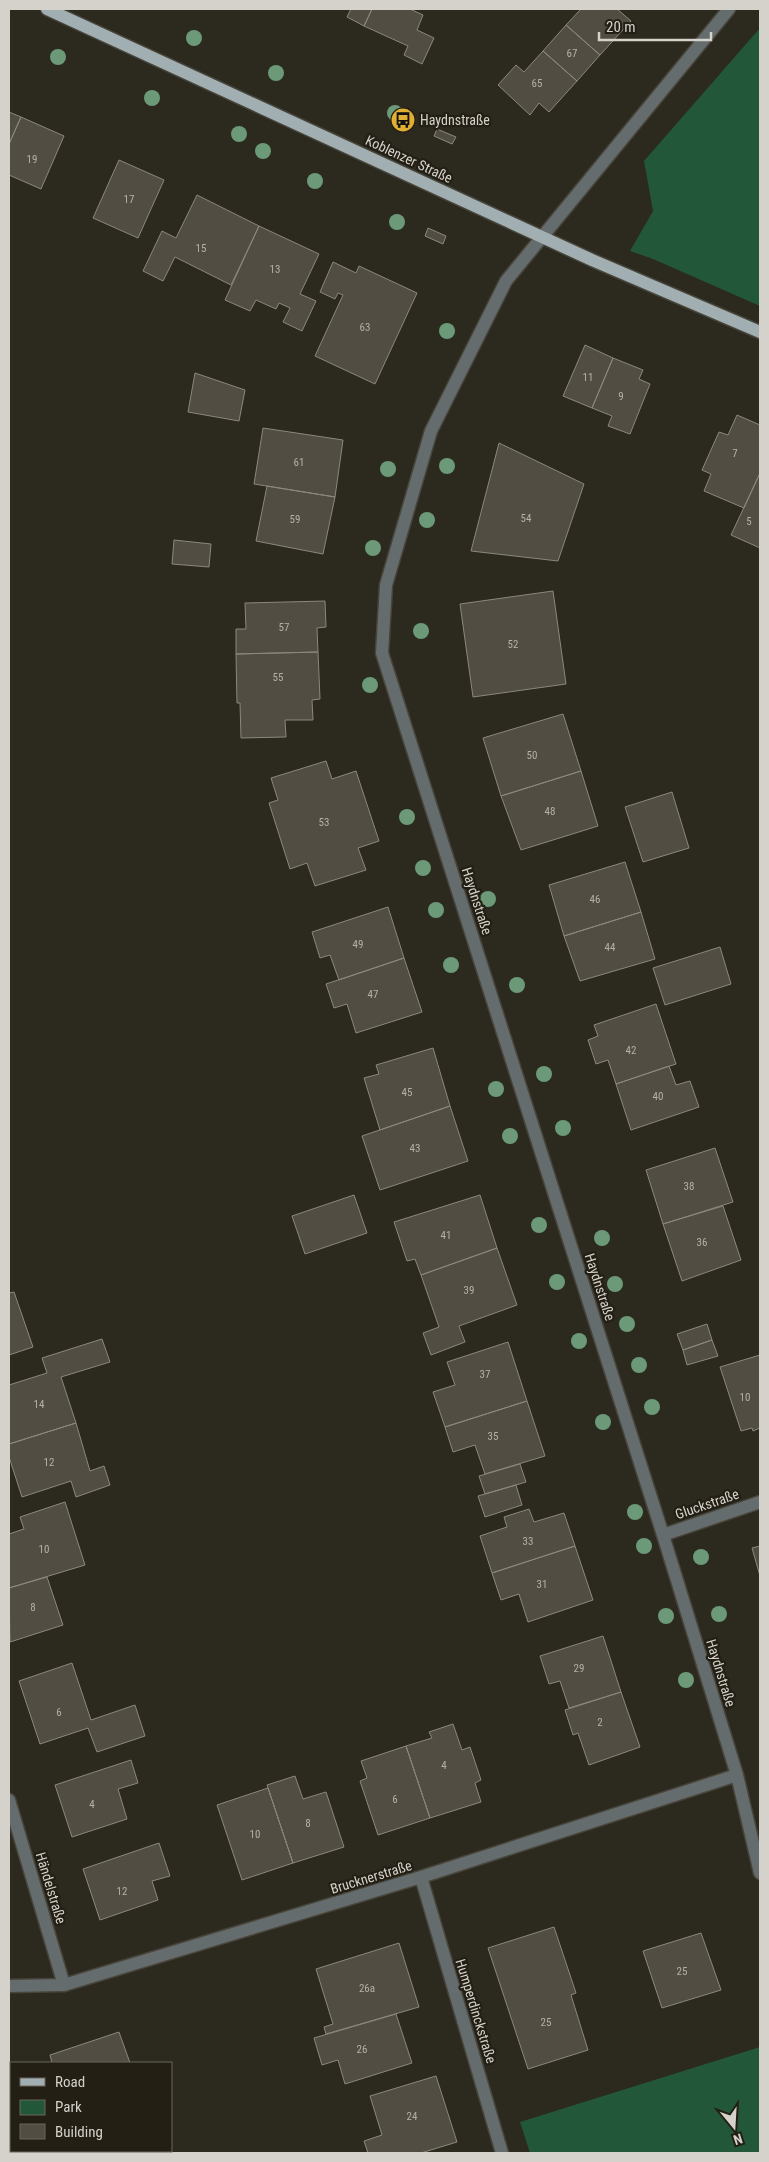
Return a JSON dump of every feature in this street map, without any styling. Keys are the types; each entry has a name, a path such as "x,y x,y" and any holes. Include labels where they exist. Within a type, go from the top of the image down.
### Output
{"main road":[{"name":"Koblenzer Straße","path":"47,9 542,237 760,332"}],"street":[{"name":"Haydnstraße","path":"729,9 506,281 431,431 386,585 382,653 663,1535 737,1775 760,1873"},
{"name":"Gluckstraße","path":"663,1535 760,1502"},
{"name":"Brucknerstraße","path":"9,1986 64,1985 421,1878 737,1775"},
{"name":"Händelstraße","path":"9,1800 64,1985"},
{"name":"Humperdinckstraße","path":"421,1878 502,2153"}],"green space":[{"path":"760,28 760,306 653,259 630,251 653,211 644,161"},
{"path":"760,2047 760,2153 530,2153 520,2122"}],"building":[{"path":"351,9 372,9 364,26 347,17"},
{"path":"372,9 410,9 423,15 417,30 434,38 422,64 404,55 408,46 364,26"},
{"path":"581,9 617,9 631,21 600,55 566,25"},
{"path":"566,25 600,55 577,81 543,51"},
{"path":"543,51 577,81 549,112 539,103 530,115 498,85 516,65 524,72"},
{"path":"9,112 21,117 9,144"},
{"path":"21,117 64,136 41,189 9,175 9,144"},
{"path":"437,129 456,137 452,144 434,136"},
{"path":"119,160 164,180 138,238 93,218"},
{"path":"197,195 259,226 231,285 175,257 163,281 143,271 162,231 176,238"},
{"path":"259,226 319,254 300,294 316,301 302,331 283,322 290,308 279,303 276,309 256,300 250,311 225,300"},
{"path":"428,228 446,236 443,244 425,236"},
{"path":"333,262 356,273 359,266 417,293 375,384 315,356 343,295 338,293 335,299 320,292"},
{"path":"585,345 613,358 592,408 563,396"},
{"path":"613,358 643,370 639,379 650,384 630,434 608,426 612,416 592,408"},
{"path":"195,373 245,390 239,421 188,412"},
{"path":"737,415 760,425 760,473 744,508 704,491 711,474 702,470 719,432 728,435"},
{"path":"263,428 343,440 335,497 254,484"},
{"path":"499,443 584,484 558,561 471,551"},
{"path":"760,473 760,548 731,535"},
{"path":"267,486 335,497 323,554 256,541"},
{"path":"174,540 211,544 209,567 172,564"},
{"path":"553,591 566,684 473,697 460,604"},
{"path":"325,601 326,627 317,628 318,652 236,654 236,629 246,629 245,603"},
{"path":"318,652 320,699 312,700 313,720 285,720 286,737 241,738 240,703 237,703 236,654"},
{"path":"563,714 581,771 501,796 483,738"},
{"path":"326,761 332,779 356,771 379,841 358,848 366,870 315,886 307,863 290,869 269,803 278,800 271,778"},
{"path":"581,771 598,826 521,850 501,796"},
{"path":"672,792 689,848 643,862 625,807"},
{"path":"625,862 641,912 564,936 549,885"},
{"path":"388,907 404,958 339,980 330,955 320,958 312,932"},
{"path":"641,912 655,959 580,981 564,936"},
{"path":"720,947 731,984 665,1005 653,968"},
{"path":"404,958 422,1012 356,1033 347,1004 334,1008 326,984"},
{"path":"656,1004 676,1064 616,1084 608,1060 596,1064 588,1040 598,1036 594,1025"},
{"path":"433,1048 450,1106 380,1130 364,1078 379,1074 376,1065"},
{"path":"669,1066 676,1085 690,1081 699,1107 631,1130 616,1084"},
{"path":"450,1106 468,1161 380,1190 362,1136"},
{"path":"715,1148 733,1202 663,1224 646,1170"},
{"path":"354,1195 367,1233 305,1254 292,1216"},
{"path":"480,1195 497,1248 421,1275 415,1259 407,1261 394,1222"},
{"path":"723,1206 741,1260 682,1281 663,1224"},
{"path":"497,1248 517,1305 459,1326 465,1342 431,1355 423,1333 439,1327 421,1275"},
{"path":"14,1292 33,1347 9,1355 9,1293"},
{"path":"707,1324 712,1340 683,1350 677,1334"},
{"path":"102,1339 110,1362 61,1377 76,1423 9,1444 9,1385 47,1373 42,1358"},
{"path":"712,1340 718,1356 687,1365 683,1350"},
{"path":"508,1342 527,1401 445,1427 433,1392 455,1385 447,1362"},
{"path":"760,1355 760,1428 753,1431 752,1428 741,1431 720,1367"},
{"path":"527,1401 545,1456 485,1474 475,1445 453,1452 445,1427"},
{"path":"76,1423 90,1471 104,1466 110,1485 76,1497 71,1481 22,1497 9,1457 9,1444"},
{"path":"520,1464 526,1482 485,1494 479,1476"},
{"path":"516,1485 522,1505 485,1517 478,1496"},
{"path":"65,1502 85,1565 9,1588 9,1534 24,1529 20,1517"},
{"path":"529,1509 534,1522 564,1513 575,1546 492,1573 480,1536 507,1527 504,1517"},
{"path":"575,1546 593,1600 528,1622 519,1594 501,1600 492,1573"},
{"path":"760,1546 760,1576 752,1548"},
{"path":"47,1577 63,1625 10,1642 9,1588"},
{"path":"603,1636 621,1692 569,1708 560,1681 549,1684 540,1656"},
{"path":"72,1663 91,1720 135,1705 145,1736 97,1752 88,1728 40,1744 19,1681"},
{"path":"621,1692 640,1747 589,1765 578,1733 573,1735 565,1710"},
{"path":"453,1724 462,1750 470,1747 481,1780 475,1783 481,1802 430,1818 406,1746 432,1738 429,1732"},
{"path":"406,1746 430,1818 378,1835 360,1781 367,1778 361,1761"},
{"path":"131,1760 138,1783 118,1789 127,1819 72,1837 55,1785"},
{"path":"295,1776 303,1799 326,1792 344,1847 293,1863 267,1785"},
{"path":"268,1788 293,1863 242,1880 217,1805"},
{"path":"159,1843 170,1876 152,1881 158,1900 100,1920 83,1869"},
{"path":"554,1927 576,1993 571,1995 588,2050 528,2069 488,1948"},
{"path":"701,1933 721,1990 662,2008 643,1951"},
{"path":"399,1943 419,2007 326,2034 324,2027 333,2024 316,1969"},
{"path":"396,2014 412,2063 345,2084 338,2060 322,2065 314,2038"},
{"path":"119,2032 130,2062 52,2062 50,2055"},
{"path":"436,2076 457,2142 421,2153 368,2153 364,2141 382,2135 370,2096"}],"place":[{"name":"Haydnstraße","path":"403,120"}]}
